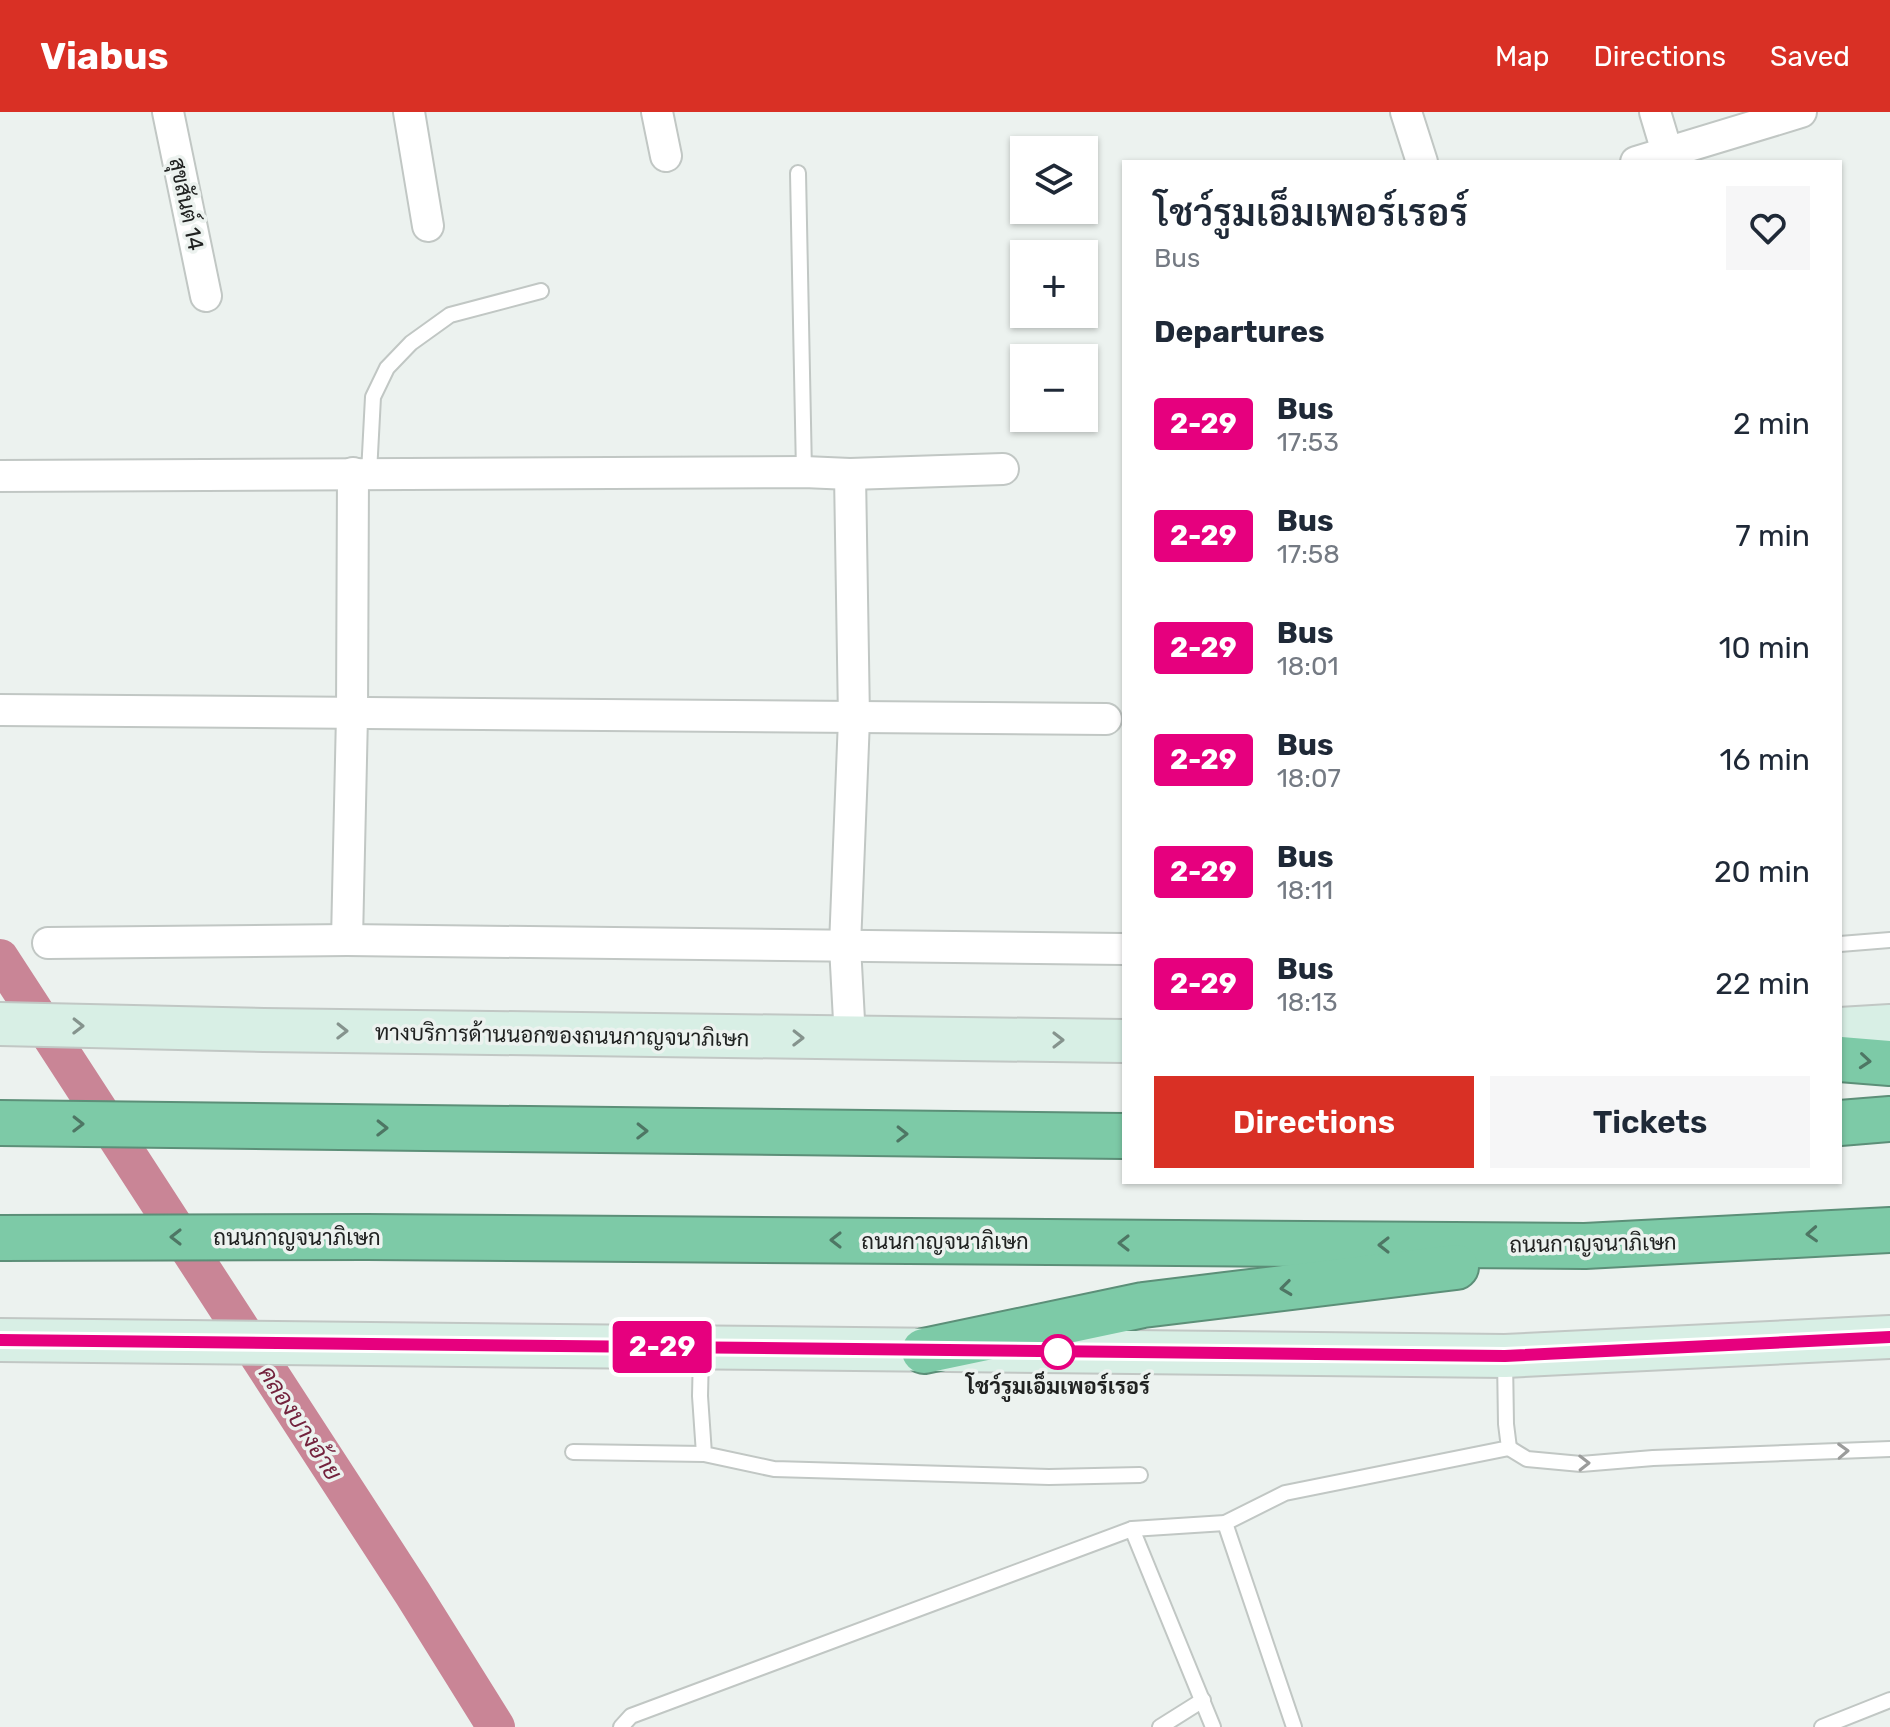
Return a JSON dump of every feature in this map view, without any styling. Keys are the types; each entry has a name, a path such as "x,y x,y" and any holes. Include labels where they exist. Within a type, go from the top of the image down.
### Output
{"highway":[{"path":"1842,1059 1890,1063"},
{"path":"1842,1123 1890,1119"},
{"path":"0,1123 1122,1136"},
{"name":"ถนนกาญจนาภิเษก","path":"0,1238 366,1237 1585,1246 1890,1230"},
{"path":"924,1351 1143,1305 1428,1272 1585,1246"}],"main road":[{"name":"ทางบริการด้านนอกของถนนกาญจนาภิเษก","path":"0,1024 1122,1041"},
{"path":"1842,1029 1890,1026"},
{"path":"18,1340 1505,1356 1890,1337"}],"street":[{"name":"สุขสันต์ 14","path":"168,112 206,296"},
{"path":"409,112 428,226"},
{"path":"657,112 666,156"},
{"path":"1406,112 1421,160"},
{"path":"1655,112 1669,157"},
{"path":"1649,160 1669,157 1801,112"},
{"path":"0,476 850,474 1003,469"},
{"path":"347,940 361,473"},
{"path":"850,474 854,719 845,946 850,1039"},
{"path":"0,710 1106,719"},
{"path":"48,943 347,940 1122,949"}],"lane":[{"path":"798,173 804,472"},
{"path":"361,473 373,397 387,368 411,343 450,315 541,291"},
{"path":"1842,944 1890,940"},
{"path":"702,1348 700,1396 704,1454"},
{"path":"1505,1356 1509,1448"},
{"path":"621,1727 631,1716 1132,1529 1225,1523 1285,1493 1509,1448 1527,1459 1581,1464 1653,1458 1890,1449"},
{"path":"573,1452 704,1454 774,1469 1033,1477 1140,1475"},
{"path":"1225,1523 1294,1727"},
{"path":"1132,1529 1213,1727"},
{"path":"1160,1727 1203,1700"},
{"path":"1822,1727 1890,1700"}],"waterway":[{"name":"คลองบางอ้าย","path":"0,958 496,1727"}],"bus line":[{"name":"2-29","path":"0,1340 421,1342 924,1351 1505,1356 1890,1337"}],"place":[{"name":"โชว์รูมเอ็มเพอร์เรอร์","path":"1058,1352"}]}
